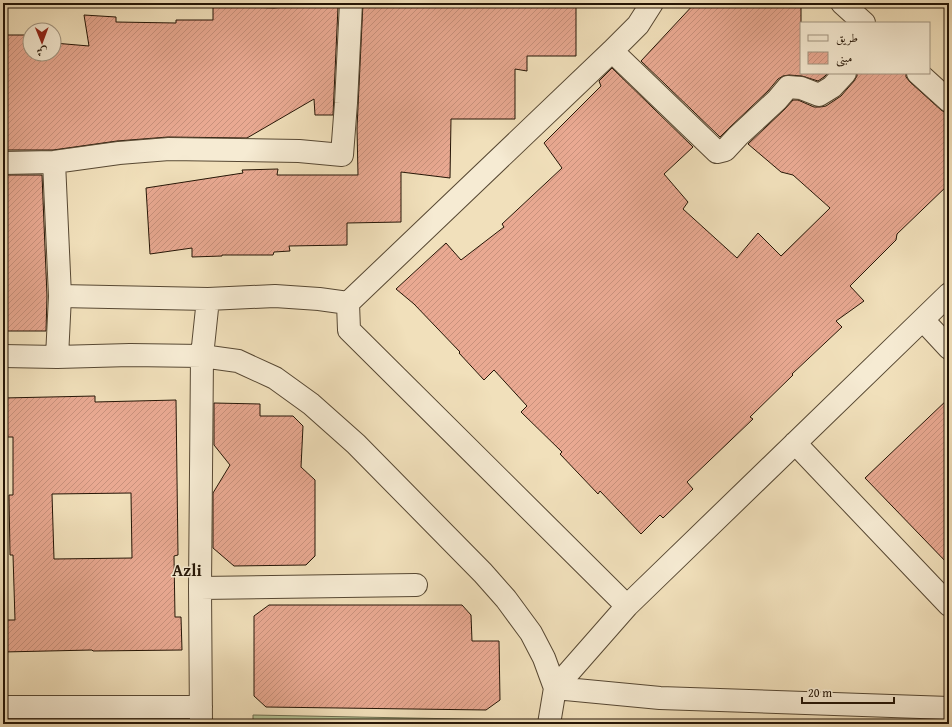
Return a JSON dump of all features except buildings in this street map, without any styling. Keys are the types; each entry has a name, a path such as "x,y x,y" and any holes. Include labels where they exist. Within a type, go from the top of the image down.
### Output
{"street":[{"path":"3,163 54,162 120,153 169,149 299,151 342,155 346,103 350,3"},
{"path":"627,606 349,330 348,303 612,51 638,25 652,3"},
{"path":"842,3 863,22"},
{"path":"612,51 717,152 725,150 777,100 788,87 801,88 819,95 832,87 844,74"},
{"path":"919,74 949,101"},
{"path":"54,162 60,296 57,357"},
{"path":"555,688 627,606 949,294"},
{"path":"60,296 208,299 275,296 319,299 348,303"},
{"path":"3,706 201,716 200,588 202,356 208,299"},
{"path":"923,320 949,348"},
{"path":"3,356 202,356 238,361 274,378 312,404 356,444 506,599 531,633 544,658 555,688 550,724"},
{"path":"795,443 949,605"},
{"path":"200,588 416,585"},
{"path":"555,688 660,698 944,713"}],"green space":[{"path":"253,715 513,720 514,724 253,724"}],"district":[{"name":"Azli","path":"187,570"}]}
